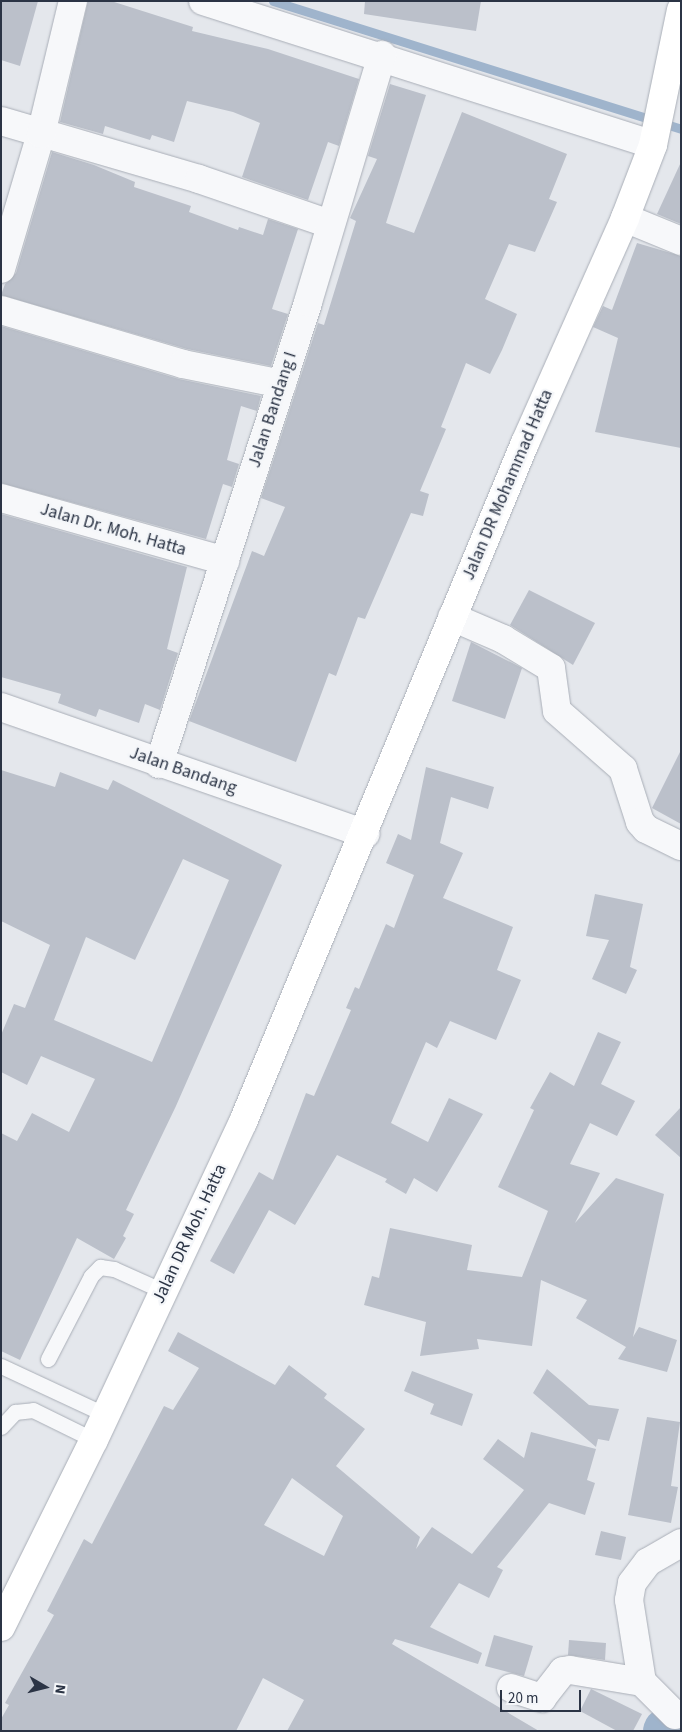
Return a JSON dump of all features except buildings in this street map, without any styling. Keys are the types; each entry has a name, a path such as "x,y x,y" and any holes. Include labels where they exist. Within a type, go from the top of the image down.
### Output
{"highway":[{"name":"Jalan DR Mohammad Hatta","path":"366,834 452,617 625,218 654,142 671,89 681,10"},
{"name":"Jalan DR Moh. Hatta","path":"1,1627 94,1440 243,1122 366,834"}],"street":[{"path":"1,269 41,134 73,1"},
{"path":"203,1 382,55 654,142"},
{"name":"Jalan Bandang I","path":"159,764 282,384 382,55"},
{"path":"1,121 199,179 330,224"},
{"path":"625,218 681,241"},
{"path":"1,310 183,364 282,384"},
{"name":"Jalan Dr. Moh. Hatta","path":"1,498 225,561"},
{"path":"452,617 511,643 551,668 556,711 624,769 640,822 646,829 681,846"},
{"name":"Jalan Bandang","path":"1,707 159,764 366,834"},
{"path":"672,1719 642,1682 629,1618 632,1583 648,1562 681,1543"},
{"path":"511,1688 542,1698 563,1671 570,1670 642,1682"}],"lane":[{"path":"48,1359 91,1276 100,1268 114,1270 164,1291"},
{"path":"1,1366 106,1414"},
{"path":"1,1427 15,1412 33,1410 94,1440"}],"waterway":[{"path":"273,1 681,129"},
{"path":"667,1731 681,1724"}]}
